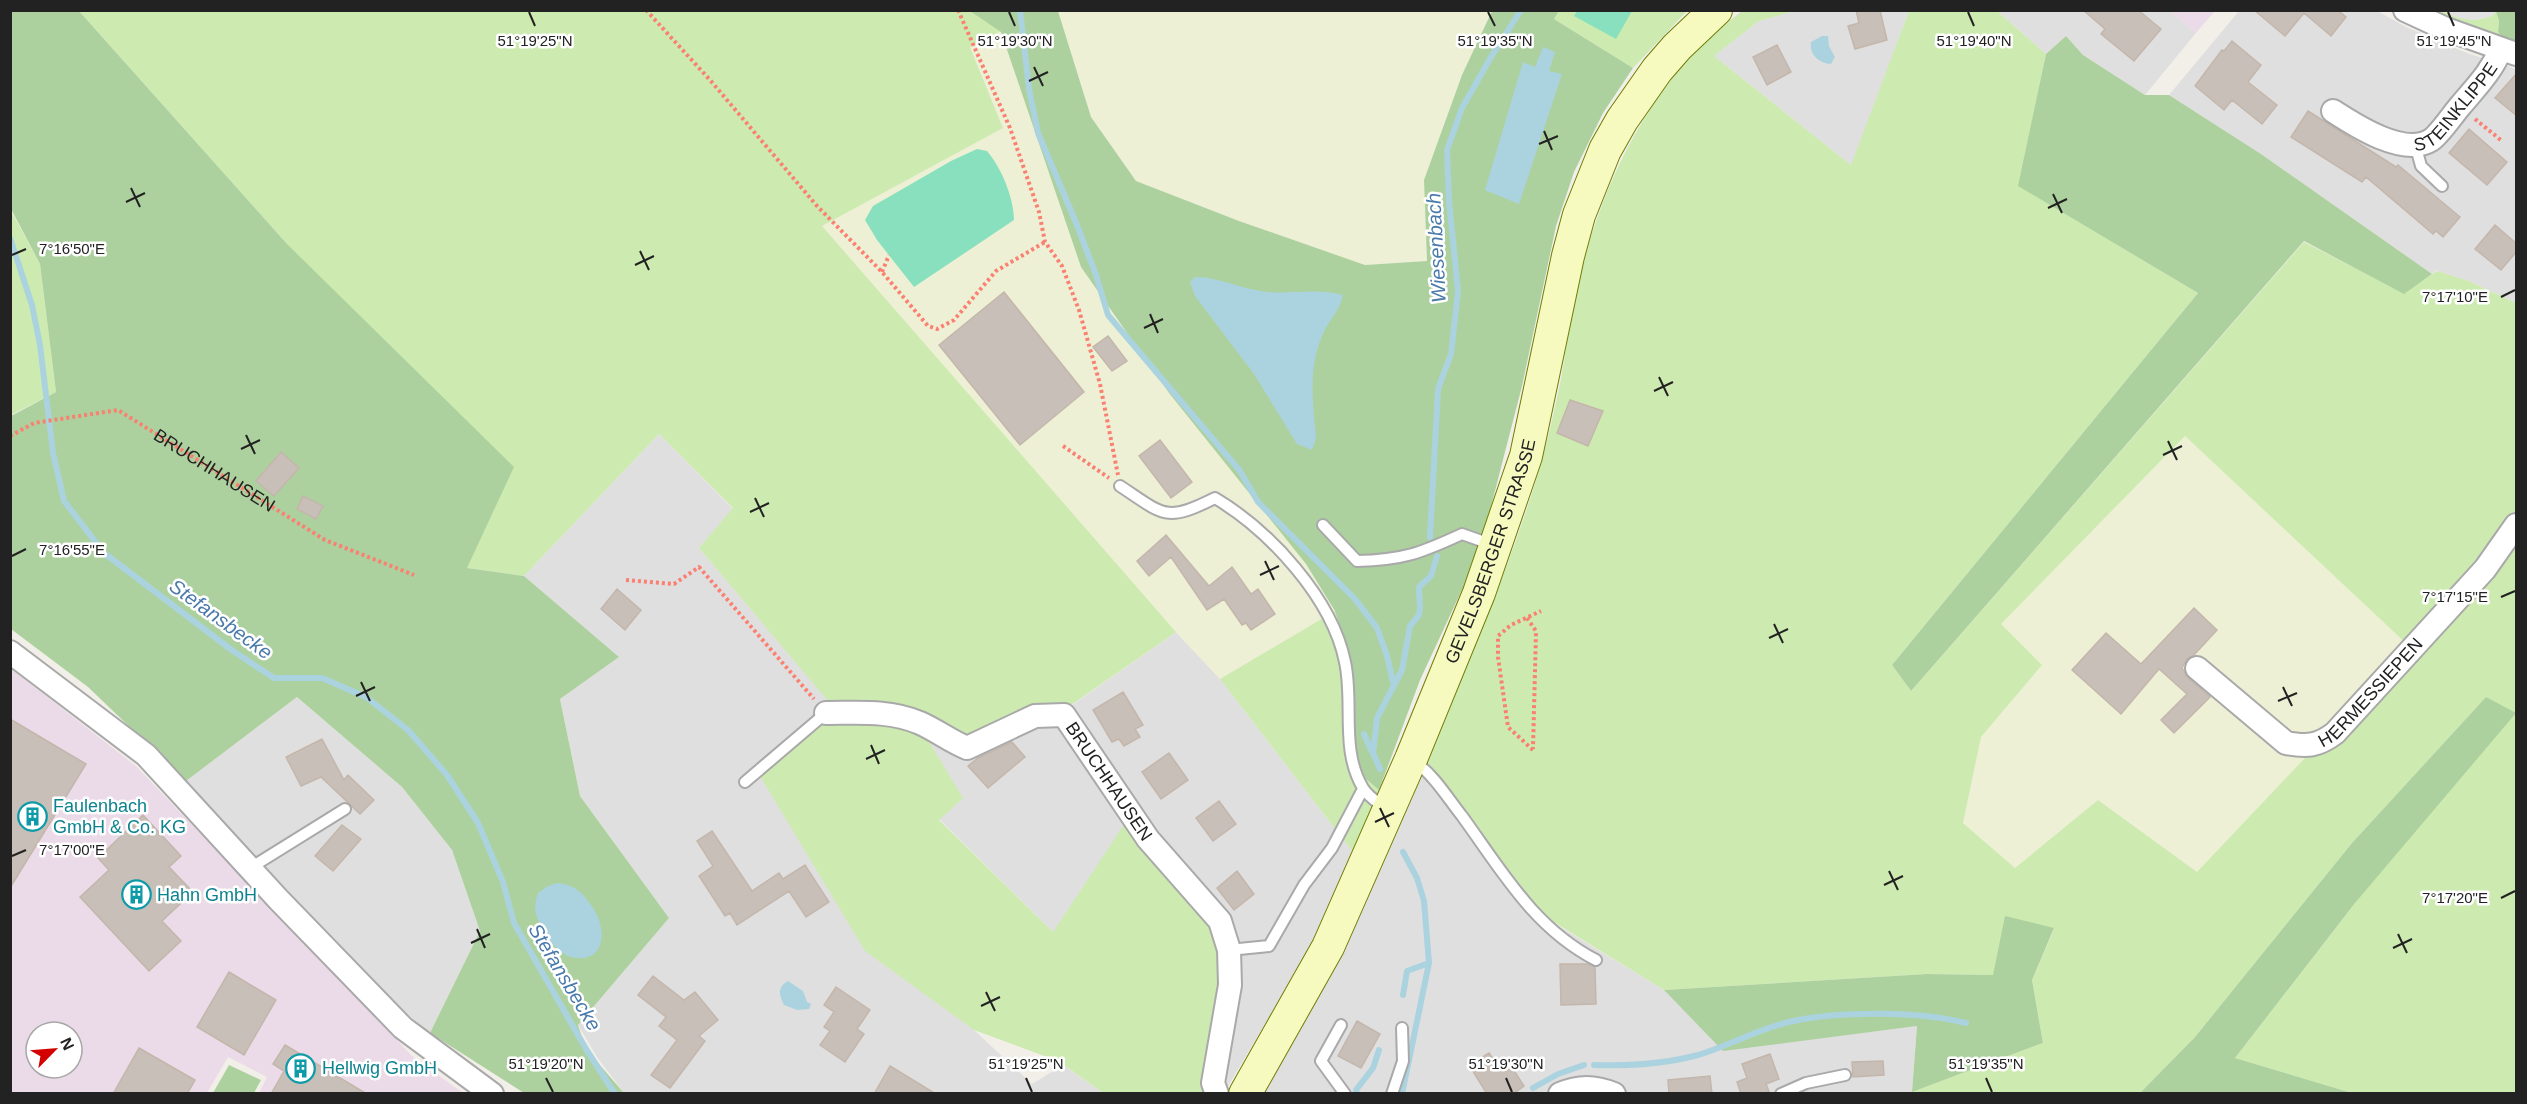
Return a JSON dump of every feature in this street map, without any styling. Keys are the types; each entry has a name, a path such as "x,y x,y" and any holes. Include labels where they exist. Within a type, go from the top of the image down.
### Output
{"main road":[{"name":"GEVELSBERGER STRASSE","path":"1245,1094 1328,948 1411,759 1497,546 1526,456 1568,256 1590,186 1622,120 1651,78 1677,47 1716,10"}],"street":[{"name":"STEINKLIPPE","path":"2333,111 2354,124 2391,141 2410,145 2431,140 2509,51 2413,12"},
{"name":"HERMESSIEPEN","path":"2197,668 2286,743 2300,746 2321,743 2335,733 2485,569 2517,525"},
{"path":"10,652 146,755 403,1029 492,1094"},
{"name":"BRUCHHAUSEN","path":"826,713 893,714 922,724 950,741 967,748 1035,716 1064,715 1148,839 1220,921 1229,950 1230,985 1213,1083 1217,1094"},
{"path":"1560,1094 1581,1086 1601,1088 1614,1094"}],"lane":[{"path":"2415,144 2421,166 2442,186"},
{"path":"1120,486 1165,514 1187,512 1215,498 1241,514 1270,541 1303,579 1335,628 1346,663 1351,759 1363,789 1389,811"},
{"path":"1323,525 1357,561 1387,560 1418,554 1462,534 1497,546"},
{"path":"745,782 826,713"},
{"path":"1411,759 1439,785 1536,916 1577,950 1596,960"},
{"path":"1229,950 1269,946 1304,885 1332,848 1363,789"},
{"path":"250,868 345,809"},
{"path":"1341,1025 1321,1061 1345,1094"},
{"path":"1392,1094 1403,1061 1402,1029"},
{"path":"1781,1094 1806,1083 1845,1075"}],"path":[{"path":"646,10 710,80 818,206 882,272 928,326 938,329 954,320 996,271 1045,242"},
{"path":"958,10 1010,128 1039,212 1045,242 1062,266 1079,310 1100,384 1120,486"},
{"path":"2460,106 2502,141"},
{"path":"882,272 889,255"},
{"name":"BRUCHHAUSEN","path":"10,436 34,423 118,410 325,540 414,575"},
{"path":"1063,446 1120,486"},
{"path":"626,580 674,584 699,567 826,713"},
{"path":"1527,618 1536,631 1533,750 1508,727 1498,657 1498,636 1511,625 1541,611"}],"shaded area":[{"path":"1795,11 1909,11 1852,166 1714,56 1759,21"},
{"path":"1997,11 2170,11 2196,33 2145,95 2083,55 2066,36 2046,54"},
{"path":"2170,11 2215,11 2196,33"},
{"path":"2239,11 2377,11 2406,27 2467,53 2516,69 2516,303 2469,281 2437,271 2438,269 2432,274 2261,154 2169,95"},
{"path":"2443,11 2495,11 2492,16 2475,20 2458,18"},
{"path":"659,434 733,509 699,548 835,708 974,1030 1032,1084 1063,1065 1103,1093 624,1093 597,1057 578,1025 669,918 580,796 560,699 619,657 524,576"},
{"path":"1176,632 1220,679 1356,856 1310,948 1224,1093 1054,933 939,819 925,734 1068,708"},
{"path":"10,668 136,766 412,1056 463,1093 259,1093 267,1077 228,1057 207,1093 11,1093"},
{"path":"297,697 402,787 452,850 480,931 430,1033 378,989 186,781"},
{"path":"1424,757 1544,917 1664,990 1723,1050 1917,1026 1912,1092 1919,1093 1257,1094"}],"green space":[{"path":"970,10 1001,31 970,47 1003,128 822,226 1176,632 1067,708 962,739 925,735 963,798 939,820 1053,932 1127,820 1221,938 1225,987 1210,1093 1103,1093 1058,1061 974,1030 865,951 760,776 834,708 699,548 733,508 659,434 524,576 467,568 288,245 79,11"},
{"path":"1577,10 1632,11 1616,39 1574,16"},
{"path":"10,11 79,11 288,245 514,467 467,568 524,576 619,657 560,699 580,796 669,918 578,1025 586,1049 624,1093 524,1093 430,1033 480,931 452,850 402,787 297,697 186,781 88,687 11,629 11,416 56,392 40,264 11,209"},
{"path":"970,11 1058,11 1091,117 1136,181 1239,221 1365,265 1427,261 1424,180 1462,75 1492,11 1559,11 1554,19 1633,68 1603,113 1574,172 1556,226 1522,386 1479,553 1420,680 1379,790 1366,779 1355,761 1349,659 1335,611 1306,564 1169,393 1081,267 1001,32"},
{"path":"1058,11 1492,11 1462,75 1424,180 1427,261 1365,265 1239,221 1136,181 1091,117"},
{"path":"1559,11 1687,11 1633,68 1554,19"},
{"path":"1742,11 1795,11 1759,21 1714,56 1851,165 1909,11 1997,11 2046,54 2019,186 2198,293 1892,665 1911,691 2304,242 2404,293 2437,271 2469,281 2516,303 2516,1093 2352,1093 2235,1058 2355,903 2486,697 2352,843 2195,1037 2140,1093 1912,1092 2043,1043 2032,980 2054,929 1993,975 1927,974 1664,990 1544,916 1424,757 1484,620 1525,516 1553,417 1580,276 1604,200 1638,129 1684,65 1711,36","holes":["2185,436 2410,647 2197,872 2098,800 2015,868 1963,823 1981,737 2042,665 2001,624"]},
{"path":"2441,11 2468,19 2482,19 2496,12 2499,21 2498,32 2503,39 2446,18"},
{"path":"2516,11 2516,43 2503,39 2498,32 2499,21 2496,12"},
{"path":"1001,31 1081,267 1169,393 1306,564 1335,611 1220,679 1176,632 821,226 1003,128 970,46"},
{"path":"2066,36 2083,55 2145,95 2169,95 2261,154 2432,274 2404,294 2304,241 1911,691 1892,665 2198,293 2018,186 2046,54"},
{"path":"977,149 987,151 1002,174 1012,202 1014,220 914,287 877,240 865,220 873,206 951,161"},
{"path":"10,209 40,264 56,392 11,415"},
{"path":"2185,436 2410,647 2197,872 2098,800 2015,868 1963,823 1981,737 2042,665 2000,624"},
{"path":"1335,611 1349,659 1366,779 1379,790 1356,856 1220,679"},
{"path":"2486,697 2516,713 2355,903 2235,1058 2352,1093 2140,1093 2195,1037 2352,843"},
{"path":"2005,916 2054,928 2032,980 2043,1043 1912,1092 1917,1026 1723,1051 1664,990 1927,974 1993,975"},
{"path":"229,1065 261,1080 254,1093 213,1093"}],"water":[{"path":"1822,36 1828,36 1829,46 1835,57 1831,64 1819,60 1812,51 1811,42"},
{"path":"1543,47 1555,52 1549,71 1562,74 1519,204 1485,190 1523,62 1535,67"},
{"path":"1195,277 1268,292 1324,292 1343,295 1339,307 1322,336 1315,361 1313,387 1316,439 1312,450 1297,444 1254,374 1195,296 1190,282"},
{"path":"557,883 569,886 582,894 598,917 602,935 597,951 591,956 582,958 565,954 553,944 538,921 535,907 538,893"},
{"path":"788,981 803,991 807,1002 811,1004 809,1009 797,1010 784,1005 780,992 782,986"}],"building":[{"path":"1856,10 1880,10 1887,40 1855,49 1848,26 1859,23"},
{"path":"2083,10 2138,10 2161,29 2134,61 2101,34 2105,29"},
{"path":"2254,10 2338,10 2346,17 2331,36 2304,13 2285,36"},
{"path":"2232,41 2261,65 2248,82 2277,105 2262,124 2232,100 2224,110 2195,86 2222,50 2224,51"},
{"path":"1777,45 1791,72 1767,85 1753,57"},
{"path":"2517,73 2517,116 2495,98"},
{"path":"2308,111 2396,167 2398,165 2460,217 2443,237 2436,231 2433,234 2366,177 2362,182 2291,137"},
{"path":"2469,129 2507,162 2487,185 2449,153"},
{"path":"2495,225 2517,244 2517,251 2501,270 2475,249"},
{"path":"1004,292 1084,392 1020,445 939,345"},
{"path":"1108,336 1127,361 1112,371 1093,347"},
{"path":"1570,400 1603,411 1588,446 1557,433"},
{"path":"1160,440 1192,482 1171,498 1139,456"},
{"path":"281,452 299,468 274,496 256,481"},
{"path":"303,496 323,506 316,519 297,509"},
{"path":"1166,535 1209,586 1232,567 1251,594 1258,589 1275,614 1251,630 1246,623 1242,625 1224,599 1207,610 1171,557 1149,576 1137,561"},
{"path":"617,589 641,610 625,630 601,609"},
{"path":"2194,608 2217,630 2194,655 2187,659 2182,668 2188,678 2210,697 2174,733 2161,720 2187,694 2159,669 2121,714 2072,670 2106,633 2141,664"},
{"path":"1123,692 1143,725 1135,729 1140,737 1124,746 1119,739 1112,742 1093,710"},
{"name":"Faulenbach GmbH & Co. KG","path":"10,719 86,764 10,888"},
{"path":"322,739 344,780 348,775 374,800 360,814 321,777 301,786 286,757"},
{"path":"1012,742 1025,757 988,788 968,766 978,758"},
{"path":"1169,753 1188,780 1161,799 1142,772"},
{"path":"1219,801 1236,824 1213,841 1196,818"},
{"name":"Hahn GmbH","path":"143,815 181,856 169,867 193,892 162,921 181,941 149,971 80,897 109,870 98,858"},
{"path":"342,825 361,839 333,871 315,856"},
{"path":"712,831 752,891 779,873 783,879 805,865 829,902 806,917 789,891 737,925 730,913 725,916 699,876 713,866 697,841"},
{"path":"1237,871 1254,894 1234,910 1217,888"},
{"path":"1560,964 1588,964 1595,967 1596,1004 1561,1005"},
{"path":"229,972 276,1000 244,1055 197,1027"},
{"path":"653,976 684,1000 695,992 718,1020 699,1036 705,1041 670,1088 651,1075 677,1040 659,1026 666,1017 638,995"},
{"path":"836,987 870,1010 857,1029 864,1034 845,1062 820,1045 830,1031 824,1027 834,1012 824,1005"},
{"path":"1357,1021 1380,1034 1361,1068 1338,1056"},
{"name":"Hellwig GmbH","path":"285,1045 367,1094 271,1094 284,1071 273,1064"},
{"path":"139,1048 195,1080 187,1094 113,1094"},
{"path":"1489,1053 1501,1070 1510,1064 1524,1086 1513,1094 1487,1094 1469,1065"},
{"path":"1770,1054 1779,1079 1766,1084 1770,1094 1741,1094 1737,1082 1747,1078 1742,1064"},
{"path":"1883,1061 1884,1075 1853,1077 1852,1062"},
{"path":"890,1066 936,1094 874,1094"},
{"path":"1710,1076 1712,1094 1669,1094 1668,1080"}],"waterway":[{"path":"1020,10 1029,89 1038,133 1077,225 1108,315 1240,471 1258,502 1355,599 1377,628 1394,686"},
{"name":"Wiesenbach","path":"1430,537 1438,389 1451,354 1458,291 1449,201 1447,150 1462,108 1521,10"},
{"name":"Stefansbecke","path":"10,238 32,305 40,345 53,453 64,501 104,553 233,651 274,678 322,678 366,697 408,730 447,775 478,823 503,882 514,923 586,1049 615,1094"},
{"name":"Wiesenbach","path":"1380,769 1373,753 1377,718 1402,670 1410,626 1419,615 1419,587 1431,576 1437,556"},
{"path":"1364,734 1372,752"},
{"path":"1402,1094 1429,963 1424,901 1417,878 1403,852"},
{"path":"1403,995 1407,971 1429,963"},
{"path":"1594,1065 1646,1064 1685,1058 1781,1024 1834,1015 1903,1014 1966,1023"},
{"path":"1357,1094 1356,1090 1373,1068 1379,1050"},
{"path":"1533,1088 1558,1074 1584,1065"}],"place":[{"name":"Faulenbach GmbH & Co. KG","path":"32,816"},
{"name":"Hahn GmbH","path":"136,895"},
{"name":"Hellwig GmbH","path":"301,1068"}]}
